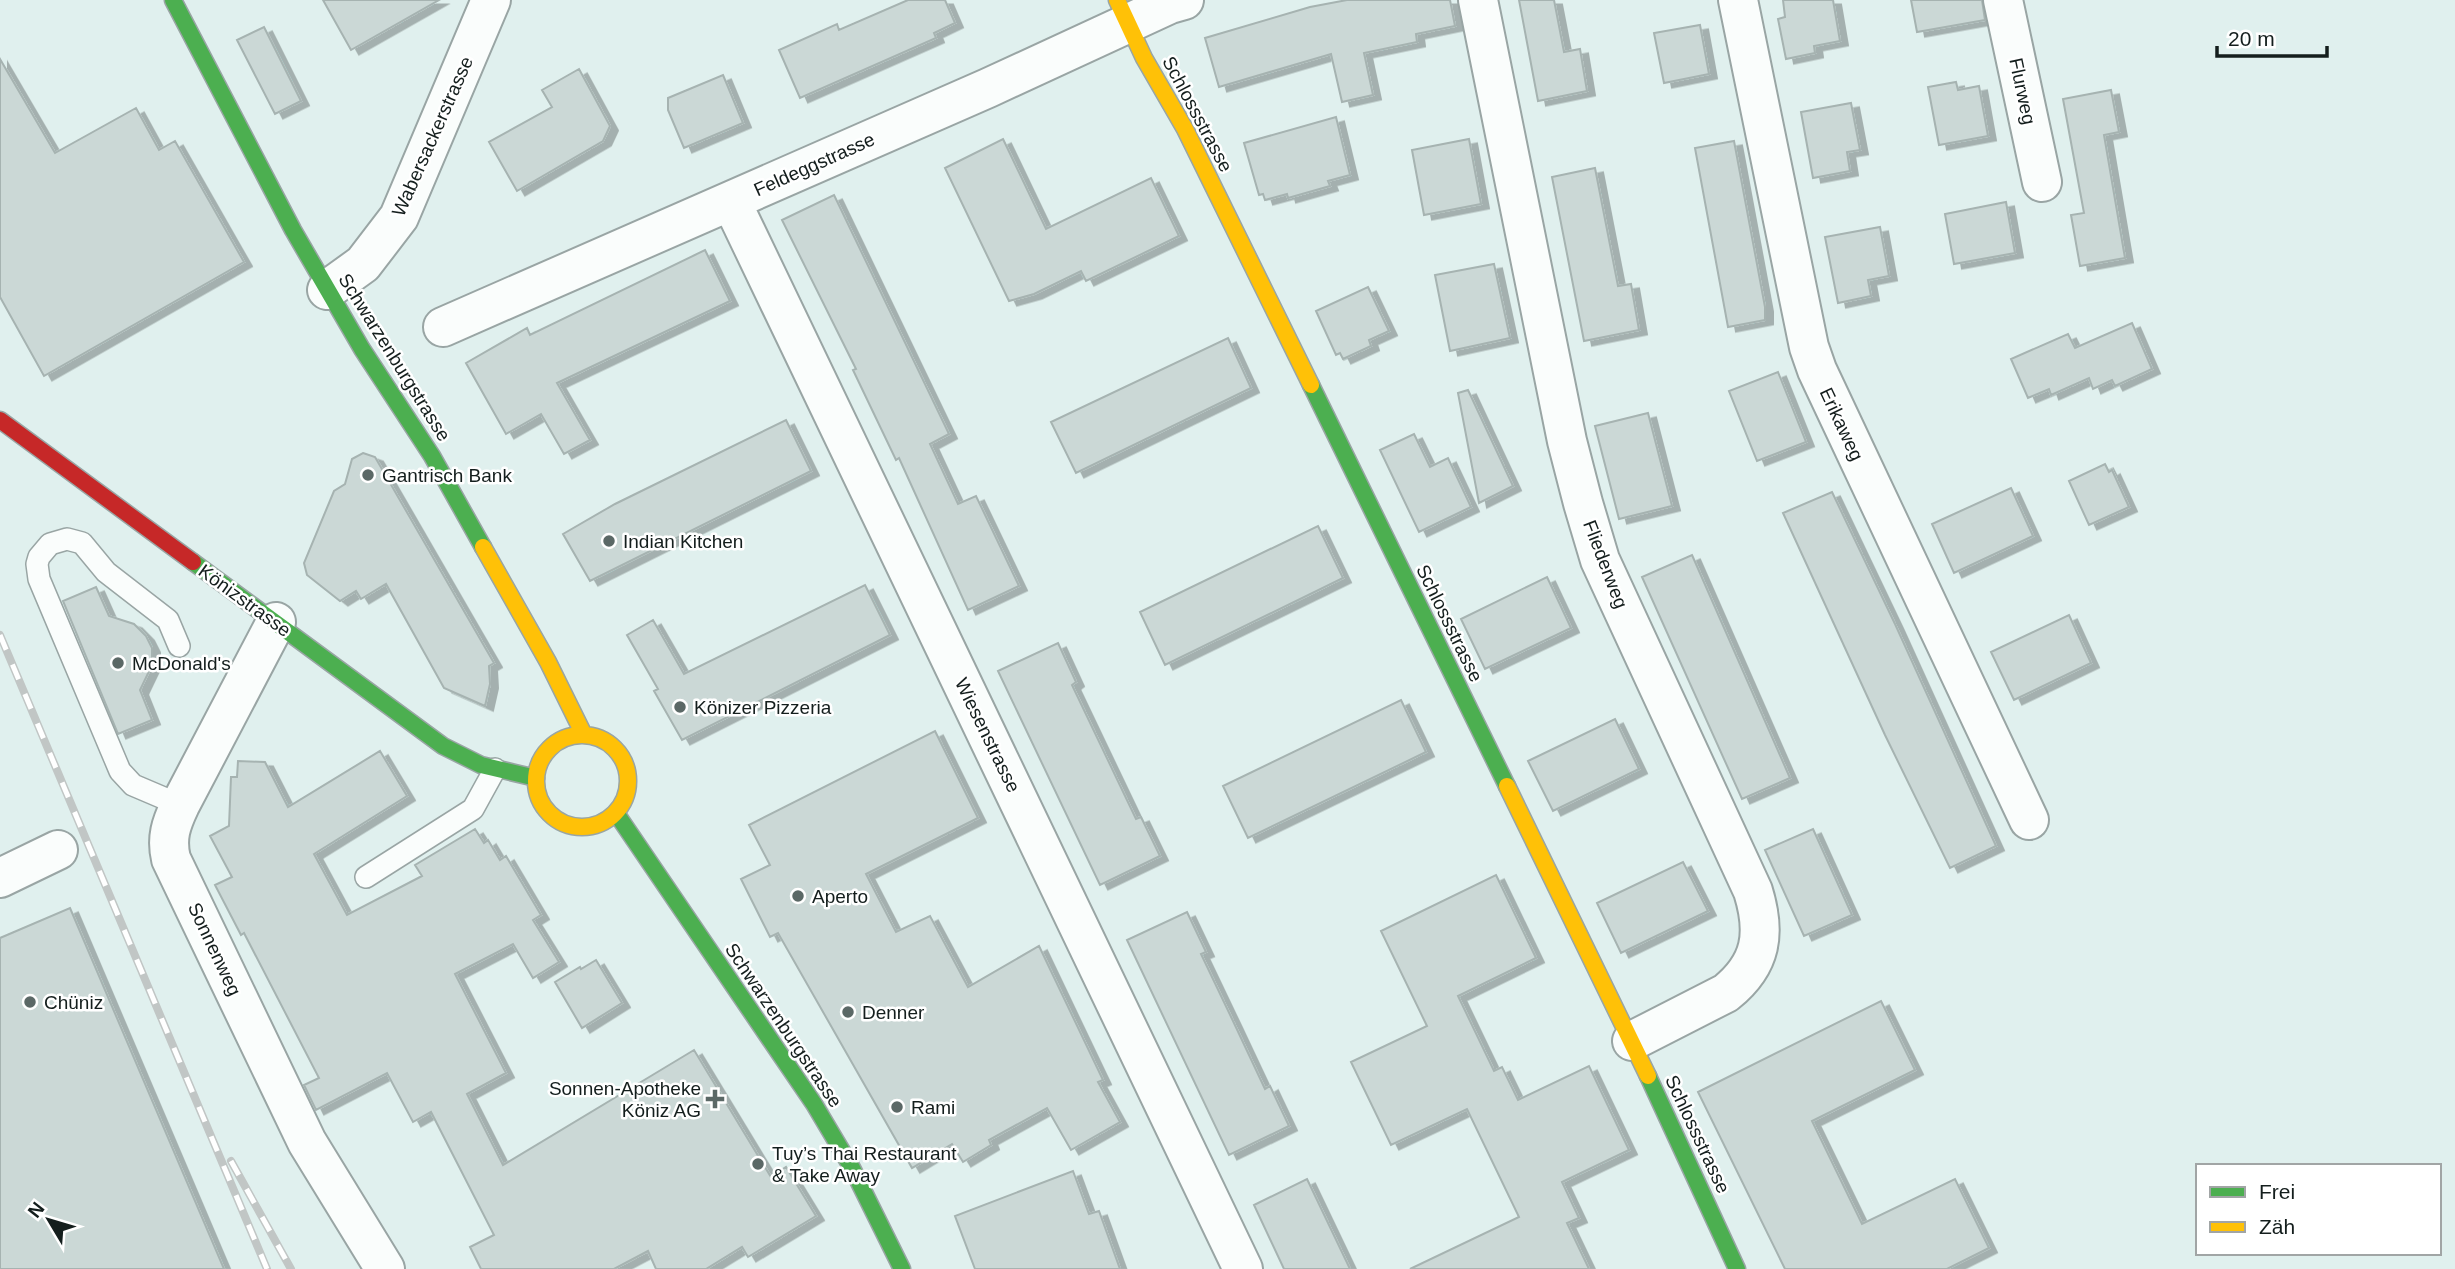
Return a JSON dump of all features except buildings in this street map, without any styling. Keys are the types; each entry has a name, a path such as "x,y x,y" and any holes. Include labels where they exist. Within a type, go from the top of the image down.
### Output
{"main road":[{"name":"Schwarzenburgstrasse","path":"173,0 293,230 362,349 432,456 548,662 584,735"},
{"name":"Schlossstrasse","path":"1122,12 1144,58 1185,129 1632,1041 1737,1269"},
{"name":"Könizstrasse","path":"0,420 443,746 471,761 536,778"},
{"path":"584,735 608,742 620,753 627,767 629,783 625,799 617,813 590,827 575,827 560,822 548,813 540,800 536,778 543,755 554,744 568,737 584,735"},
{"name":"Schwarzenburgstrasse","path":"617,813 814,1104 858,1179 902,1269"}],"street":[{"name":"Wabersackerstrasse","path":"327,290 363,264 399,217 491,0"},
{"name":"Feldeggstrasse","path":"443,327 731,201 1122,12 1184,0"},
{"name":"Fliederweg","path":"1478,0 1567,441 1600,560 1753,891 1760,916 1761,933 1757,951 1740,982 1726,993 1632,1041"},
{"name":"Erikaweg","path":"1738,0 1809,347 1816,370 2029,820"},
{"name":"Flurweg","path":"2003,0 2042,182"},
{"name":"Wiesenstrasse","path":"731,201 1243,1269"},
{"name":"Sonnenweg","path":"276,622 180,805 169,835 172,859 307,1142 384,1269"},
{"path":"0,878 58,850"}],"lane":[{"path":"179,646 168,620 106,572 82,543 75,540 58,540 44,550 37,564 39,579 120,771 133,785 180,805"},
{"path":"366,877 473,809 495,769"}],"railway":[{"path":"0,635 267,1269"},
{"path":"231,1161 291,1269"}],"traffic: fast":[{"path":"173,0 293,230 362,349 432,456 483,547"},
{"path":"1311,385 1507,786"},
{"path":"193,562 443,746 481,765 536,778"},
{"path":"616,813 814,1104 852,1168 902,1269"},
{"path":"1648,1076 1737,1269"}],"traffic: slow":[{"path":"1117,0 1144,58 1185,129 1311,385"},
{"path":"483,547 548,662 584,735"},
{"path":"582,735 600,738 615,748 625,763 628,781 625,799 615,814 600,824 582,827 564,824 549,814 539,799 536,781 539,763 549,748 564,738 582,735"},
{"path":"1507,786 1648,1076"}],"traffic: jam":[{"path":"0,420 193,562"}],"place":[{"name":"Gantrisch Bank","path":"368,475"},
{"name":"Indian Kitchen","path":"609,541"},
{"name":"McDonald's","path":"118,663"},
{"name":"Könizer Pizzeria","path":"680,707"},
{"name":"Aperto","path":"798,896"},
{"name":"Chüniz","path":"30,1002"},
{"name":"Denner","path":"848,1012"},
{"name":"Sonnen-Apotheke Köniz AG","path":"715,1099"},
{"name":"Rami","path":"897,1107"},
{"name":"Tuy’s Thai Restaurant & Take Away","path":"758,1164"}]}
